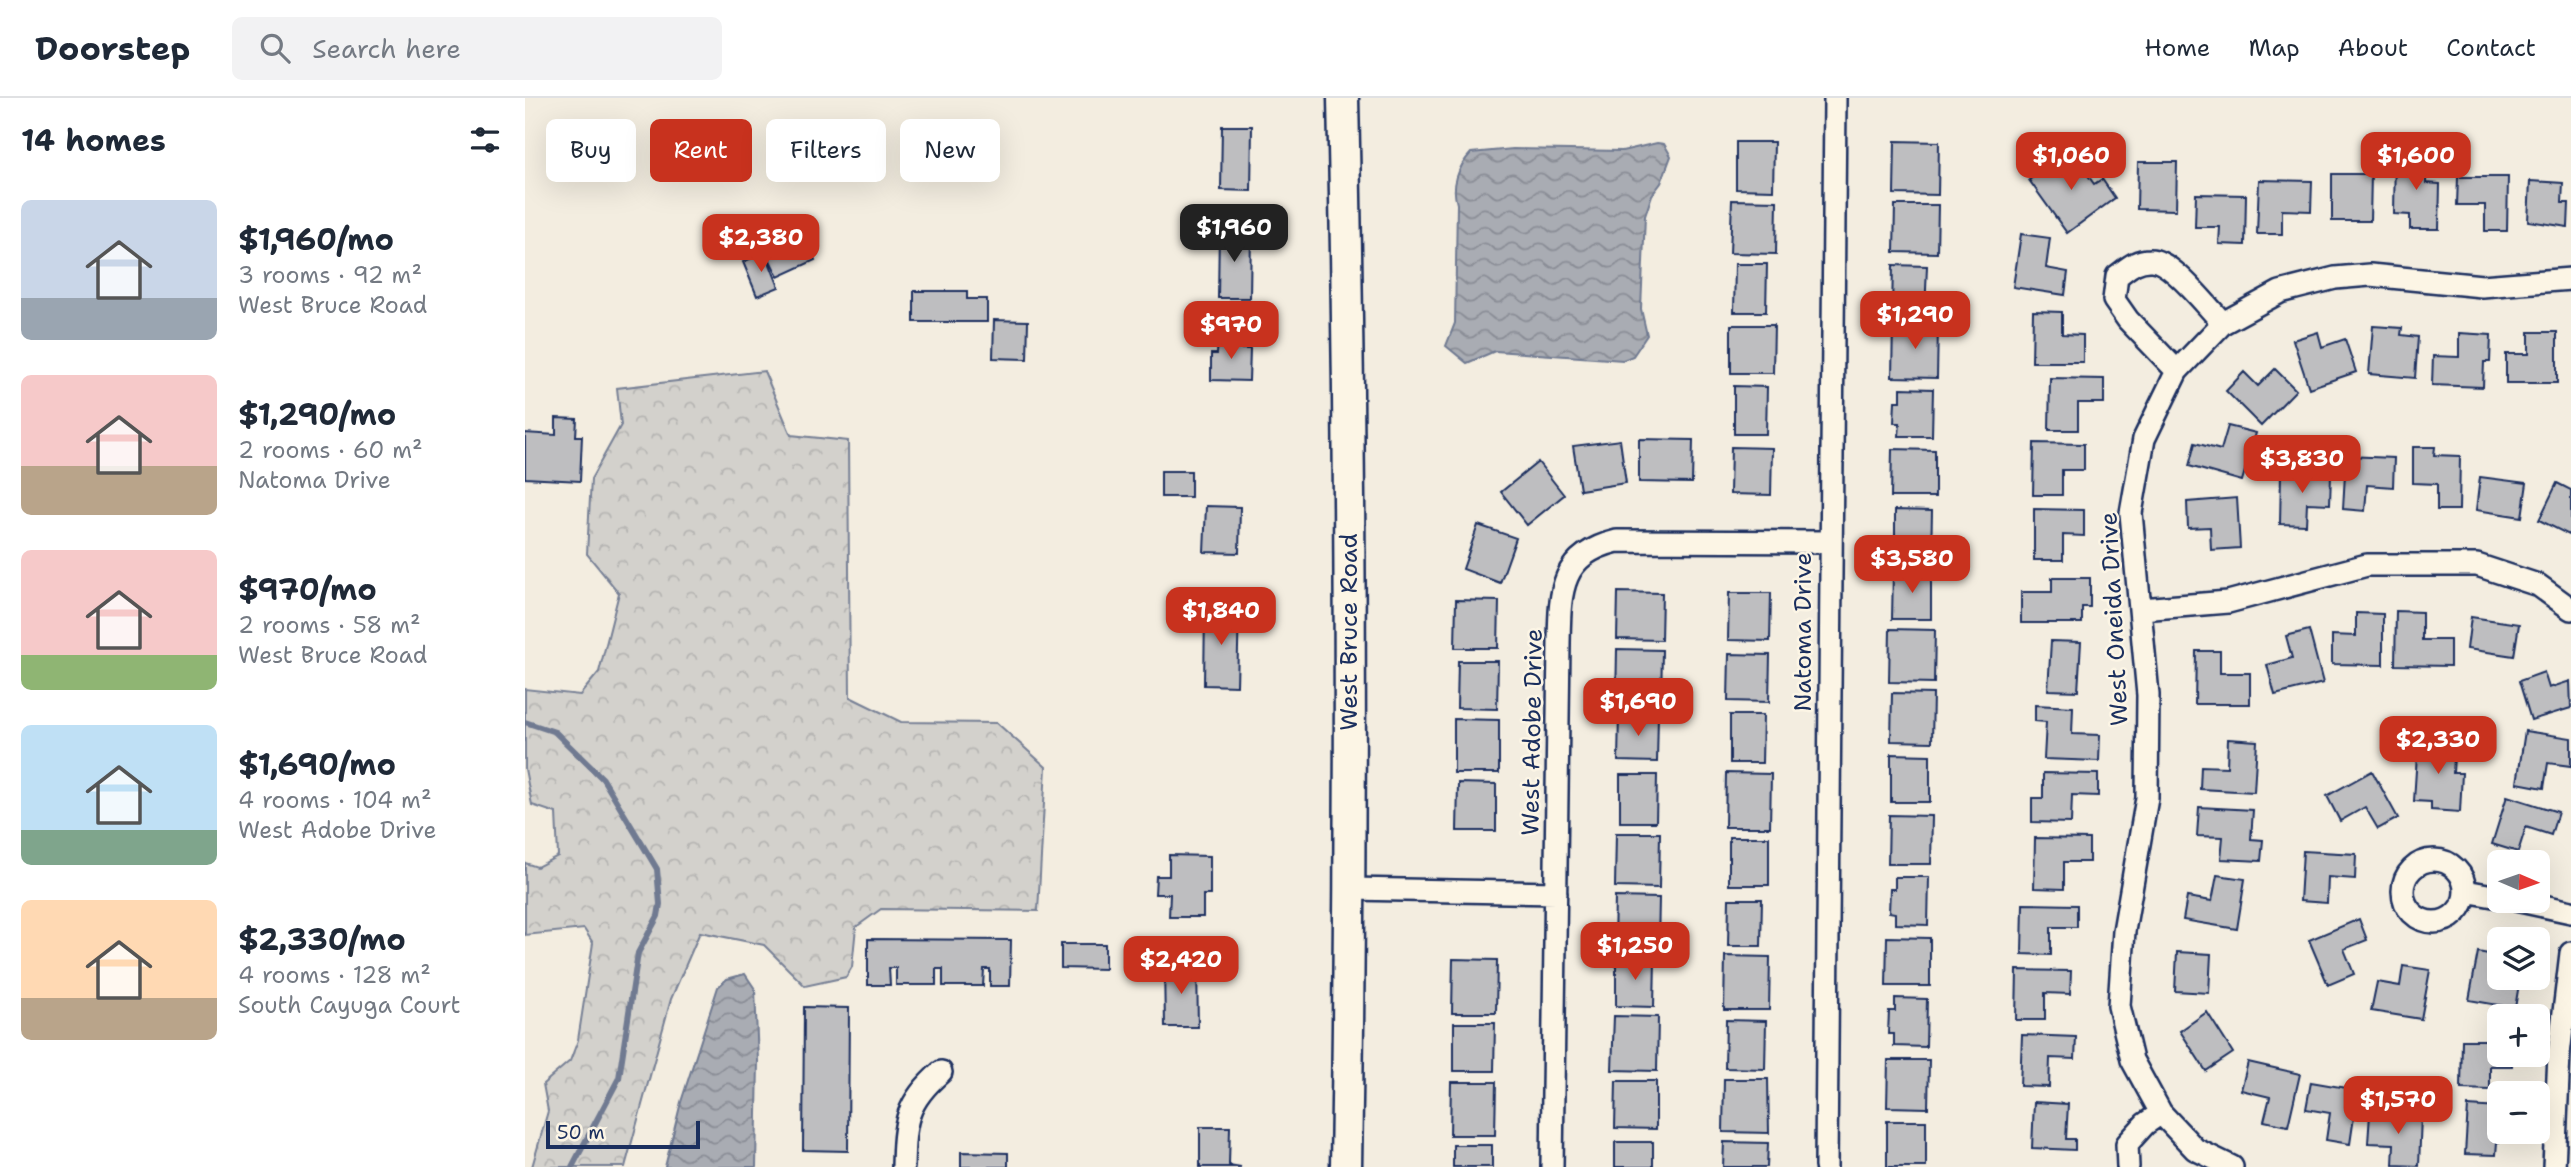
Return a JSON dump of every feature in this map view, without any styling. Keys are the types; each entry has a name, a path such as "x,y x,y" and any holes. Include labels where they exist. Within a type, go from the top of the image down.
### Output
{"street":[{"name":"West Bruce Road","path":"1343,98 1348,354 1350,889 1346,1167"},
{"name":"Natoma Drive","path":"1826,1167 1835,98"},
{"path":"2177,371 2128,320 2114,300 2117,276 2136,262 2154,259 2172,269 2223,323"},
{"name":"West Oneida Drive","path":"2231,1167 2193,1159 2161,1113 2132,1060 2119,1006 2124,931 2147,798 2148,695 2131,513 2144,439 2177,371 2223,323 2254,303 2280,292 2335,278 2370,275 2482,286 2571,279"},
{"name":"West Adobe Drive","path":"1552,1167 1560,600 1571,567 1597,546 1617,541 1830,542"},
{"path":"2141,609 2228,602 2367,565 2477,565 2538,585 2571,609"},
{"path":"1350,889 1556,893"},
{"path":"2465,891 2487,895"},
{"path":"2550,907 2571,912"},
{"path":"2554,1167 2559,1054 2571,953"},
{"path":"903,1167 904,1129 909,1116 919,1091 941,1072"},
{"path":"2128,1167 2127,1144 2145,1124 2161,1113"}],"green space":[{"path":"764,371 791,435 848,441 850,697 901,722 997,723 1046,767 1038,911 881,909 856,927 852,967 846,977 805,986 764,945 700,932 671,999 625,1167 532,1167 548,1111 543,1084 570,1061 578,1040 593,943 584,929 525,935 525,863 537,867 558,856 556,813 532,805 525,769 525,689 580,695 599,672 619,593 587,554 591,479 621,425 617,388"}],"water":[{"path":"1657,143 1664,144 1671,156 1645,216 1641,309 1647,335 1633,356 1623,360 1495,351 1467,363 1446,346 1455,323 1455,184 1462,164 1471,153 1513,149 1622,151"},
{"path":"745,974 755,989 758,1061 756,1167 665,1167 681,1102 718,987 727,979"}],"building":[{"path":"1222,126 1252,126 1251,191 1221,190"},
{"path":"1895,141 1939,142 1938,195 1894,194"},
{"path":"1736,142 1774,142 1773,190 1736,189"},
{"path":"2070,150 2094,184 2102,179 2115,198 2067,233 2029,180"},
{"path":"2395,154 2427,154 2426,183 2440,184 2439,229 2410,229 2410,215 2394,214"},
{"path":"2138,162 2177,162 2176,210 2137,209"},
{"path":"2332,174 2371,174 2370,221 2332,221"},
{"path":"2458,177 2508,177 2507,231 2485,231 2485,205 2457,205"},
{"path":"2259,180 2312,181 2311,211 2282,210 2282,234 2257,234"},
{"path":"2530,181 2563,183 2562,203 2569,203 2568,227 2528,221"},
{"path":"2196,194 2246,195 2245,245 2219,244 2220,227 2195,227"},
{"path":"1732,200 1777,201 1776,254 1730,253"},
{"path":"1895,205 1938,205 1937,253 1894,252"},
{"path":"1219,230 1251,231 1250,298 1218,298"},
{"path":"2021,234 2050,238 2046,268 2068,272 2065,295 2013,287"},
{"path":"806,238 815,260 778,277 768,256"},
{"path":"765,252 779,287 757,296 743,262"},
{"path":"1735,264 1767,264 1766,312 1734,312"},
{"path":"1893,265 1927,266 1925,313 1892,312"},
{"path":"914,291 967,291 967,299 987,299 987,322 914,322"},
{"path":"2033,311 2062,312 2062,334 2083,335 2083,362 2032,362"},
{"path":"994,320 1028,321 1027,359 993,358"},
{"path":"1893,324 1938,325 1937,378 1892,377"},
{"path":"1731,325 1774,325 1773,373 1731,373"},
{"path":"2373,326 2402,328 2401,335 2418,337 2415,378 2369,374"},
{"path":"2318,332 2322,347 2345,339 2356,372 2309,388 2293,340"},
{"path":"2529,332 2557,332 2557,383 2506,383 2506,354 2529,354"},
{"path":"2459,333 2491,335 2490,362 2484,362 2483,387 2432,385 2433,356 2459,357"},
{"path":"1218,337 1243,337 1242,349 1250,349 1249,381 1211,380 1211,354 1217,354"},
{"path":"2275,369 2296,390 2261,426 2226,391 2244,372 2258,386"},
{"path":"2050,378 2104,379 2104,403 2078,403 2078,430 2049,430"},
{"path":"1734,386 1767,387 1766,434 1734,434"},
{"path":"1901,388 1933,389 1932,436 1899,436 1900,423 1894,423 1895,401 1901,401"},
{"path":"556,418 577,419 576,436 582,436 580,481 525,478 525,433 556,435"},
{"path":"2228,426 2256,433 2242,481 2189,466 2195,443 2221,450"},
{"path":"1639,439 1693,440 1692,483 1639,482"},
{"path":"1620,440 1626,483 1580,490 1573,446"},
{"path":"2034,443 2084,444 2084,470 2062,470 2062,495 2033,495"},
{"path":"1731,447 1772,448 1771,495 1730,494"},
{"path":"2413,447 2435,447 2434,455 2460,456 2459,510 2437,510 2437,484 2413,483"},
{"path":"1892,449 1935,450 1935,497 1891,497"},
{"path":"2346,456 2394,458 2393,487 2367,485 2365,511 2343,509"},
{"path":"1538,462 1564,495 1527,525 1501,492"},
{"path":"1161,471 1191,471 1191,497 1161,497"},
{"path":"2281,473 2331,474 2330,504 2307,503 2306,525 2280,524"},
{"path":"2480,477 2527,483 2522,517 2476,510"},
{"path":"2557,483 2571,490 2571,536 2539,520"},
{"path":"2237,498 2240,548 2211,550 2210,527 2188,528 2187,502"},
{"path":"1206,506 1240,507 1239,553 1204,552"},
{"path":"2034,509 2084,510 2084,536 2063,535 2063,560 2034,560"},
{"path":"1895,510 1932,511 1931,558 1899,558 1899,546 1895,546"},
{"path":"1478,525 1516,538 1500,583 1463,569"},
{"path":"1893,571 1931,572 1931,619 1892,619"},
{"path":"2052,578 2090,578 2090,607 2082,607 2082,623 2021,623 2021,592 2052,592"},
{"path":"1618,592 1662,593 1661,640 1617,639"},
{"path":"1729,593 1771,593 1770,641 1728,640"},
{"path":"1456,600 1499,601 1498,648 1455,648"},
{"path":"1205,609 1239,609 1237,686 1204,685"},
{"path":"2396,611 2422,612 2422,640 2450,640 2450,666 2395,665"},
{"path":"2356,613 2383,614 2383,665 2332,664 2332,635 2356,636"},
{"path":"2471,617 2519,624 2514,656 2467,649"},
{"path":"1890,629 1935,630 1934,683 1889,682"},
{"path":"2309,630 2323,683 2275,695 2267,665 2292,658 2286,636"},
{"path":"2051,641 2081,642 2078,691 2048,690"},
{"path":"1617,649 1662,650 1661,704 1616,703"},
{"path":"2196,651 2220,651 2220,673 2250,673 2250,704 2195,704"},
{"path":"1729,654 1770,655 1769,702 1728,701"},
{"path":"1458,661 1498,661 1497,709 1457,708"},
{"path":"2544,672 2549,688 2570,681 2571,708 2531,720 2519,681"},
{"path":"1892,693 1933,694 1932,742 1891,741"},
{"path":"2035,705 2073,707 2072,734 2100,735 2099,761 2044,759 2046,722 2035,721"},
{"path":"1619,713 1658,714 1657,762 1618,761"},
{"path":"1730,715 1763,715 1762,763 1730,763"},
{"path":"1454,719 1499,720 1499,773 1454,773"},
{"path":"2525,731 2571,738 2571,766 2548,763 2544,788 2517,783"},
{"path":"2228,739 2257,741 2254,792 2200,789 2201,766 2227,767"},
{"path":"2418,739 2455,741 2453,773 2462,773 2460,812 2431,810 2431,802 2414,801"},
{"path":"1891,754 1930,755 1930,802 1891,802"},
{"path":"2372,771 2398,818 2378,829 2365,807 2340,821 2327,796"},
{"path":"1726,773 1771,774 1770,827 1725,827"},
{"path":"2043,773 2098,774 2098,796 2072,795 2071,823 2032,822 2032,798 2043,798"},
{"path":"1620,775 1657,775 1656,822 1620,822"},
{"path":"1458,783 1496,784 1496,831 1457,831"},
{"path":"2507,796 2558,812 2551,835 2526,827 2519,850 2492,844"},
{"path":"2199,807 2253,810 2251,839 2263,840 2261,861 2221,859 2223,837 2197,836"},
{"path":"1889,815 1932,816 1931,864 1888,864"},
{"path":"1616,833 1660,833 1659,888 1615,887"},
{"path":"1729,837 1769,837 1769,885 1729,885"},
{"path":"2035,838 2089,839 2089,862 2064,862 2064,889 2034,888"},
{"path":"2303,851 2356,854 2355,879 2328,877 2327,903 2300,901"},
{"path":"1169,855 1210,856 1210,895 1203,895 1203,917 1169,917 1170,894 1155,894 1156,876 1169,876"},
{"path":"2217,875 2245,879 2237,929 2183,920 2187,897 2212,901"},
{"path":"1895,877 1929,877 1928,925 1895,924 1895,913 1889,912 1890,889 1895,889"},
{"path":"1615,897 1659,898 1658,945 1614,944"},
{"path":"1729,899 1762,899 1761,946 1728,946"},
{"path":"2023,904 2077,905 2077,927 2051,927 2051,955 2022,954"},
{"path":"2359,919 2367,940 2344,949 2354,974 2328,985 2309,940"},
{"path":"1887,937 1930,938 1930,986 1886,986"},
{"path":"868,939 1011,940 1010,986 990,986 990,969 984,969 983,986 943,986 943,969 936,969 936,985 896,985 896,968 889,968 890,985 868,985"},
{"path":"1061,944 1105,944 1105,969 1061,968"},
{"path":"2177,952 2211,954 2209,993 2175,991"},
{"path":"2478,952 2487,954 2487,990 2518,990 2516,1004 2469,1000"},
{"path":"1725,956 1770,957 1769,1010 1724,1010"},
{"path":"1616,958 1655,959 1654,1007 1616,1006"},
{"path":"1453,959 1497,960 1496,1013 1452,1013"},
{"path":"1164,964 1197,964 1198,1027 1165,1027"},
{"path":"2403,966 2430,970 2421,1019 2371,1011 2377,982 2400,986"},
{"path":"2017,970 2071,971 2070,994 2045,993 2045,1020 2016,1020"},
{"path":"1895,998 1927,999 1926,1047 1894,1046 1894,1034 1888,1034 1889,1011 1895,1011"},
{"path":"804,1007 849,1008 848,1151 803,1150"},
{"path":"2207,1012 2233,1053 2206,1071 2180,1031"},
{"path":"1614,1016 1658,1017 1657,1071 1612,1070"},
{"path":"1726,1020 1766,1021 1765,1069 1725,1068"},
{"path":"1454,1023 1495,1023 1494,1071 1454,1071"},
{"path":"2022,1035 2076,1037 2075,1059 2050,1058 2049,1087 2020,1086"},
{"path":"2462,1040 2487,1040 2490,1081 2487,1081 2487,1090 2461,1089"},
{"path":"1888,1060 1929,1060 1928,1108 1887,1107"},
{"path":"2248,1062 2300,1074 2288,1126 2264,1121 2270,1097 2241,1090"},
{"path":"1724,1079 1768,1079 1769,1133 1723,1132"},
{"path":"1616,1081 1656,1081 1656,1129 1615,1128"},
{"path":"1451,1082 1496,1082 1495,1135 1450,1135"},
{"path":"2311,1082 2358,1090 2350,1144 2326,1140 2330,1113 2306,1109"},
{"path":"2034,1102 2068,1104 2066,1139 2075,1139 2075,1150 2032,1148"},
{"path":"2468,1106 2487,1107 2487,1144 2497,1144 2496,1155 2465,1154"},
{"path":"2370,1114 2421,1116 2419,1166 2393,1165 2394,1144 2368,1143"},
{"path":"1887,1121 1926,1121 1926,1167 1887,1167"},
{"path":"1200,1127 1230,1127 1229,1165 1241,1167 1200,1167"},
{"path":"1615,1142 1653,1142 1653,1167 1615,1167"},
{"path":"1724,1142 1768,1143 1767,1167 1723,1167"},
{"path":"1453,1145 1492,1145 1492,1167 1453,1167"},
{"path":"961,1152 1008,1153 1008,1167 961,1167"}],"waterway":[{"path":"525,722 555,732 603,779 657,869 660,904 658,916 638,953 619,1078 572,1167"}]}
